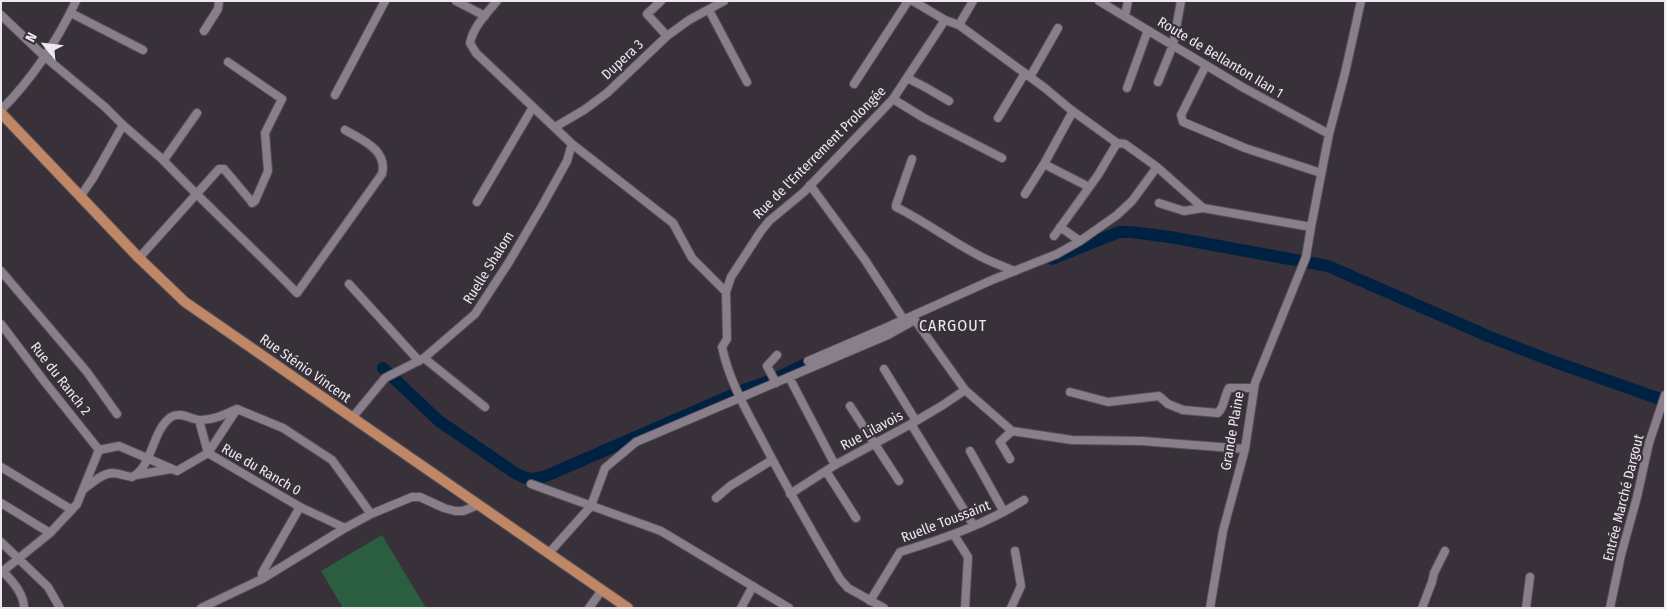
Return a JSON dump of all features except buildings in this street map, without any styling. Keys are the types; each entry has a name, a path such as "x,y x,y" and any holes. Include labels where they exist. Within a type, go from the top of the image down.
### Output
{"main road":[{"name":"Rue Sténio Vincent","path":"1,112 139,258 185,302 628,608"}],"street":[{"path":"1,112 45,57 63,30 76,1"},
{"path":"204,31 218,8 219,1"},
{"path":"334,95 385,1"},
{"path":"456,1 485,16"},
{"path":"497,1 471,36 470,43 476,53 572,144 672,224 692,258 726,292"},
{"path":"662,1 647,14 667,36"},
{"name":"Dupera 3","path":"555,127 584,110 607,93 667,36 689,20 724,1"},
{"path":"854,84 908,1"},
{"path":"913,1 945,20 958,25 1117,143 1125,144 1157,167 1203,208"},
{"path":"958,25 973,1"},
{"name":"Route de Bellanton Ilan 1","path":"1099,1 1244,88 1329,134"},
{"path":"1125,16 1128,1"},
{"path":"1158,82 1174,46 1181,1"},
{"name":"Grande Plaine","path":"1210,608 1223,532 1245,449 1255,383 1305,261 1329,134 1361,1"},
{"path":"709,10 747,82"},
{"path":"71,13 143,50"},
{"path":"1,15 45,57 105,107 162,159 196,195 268,262 297,293 382,174 383,162 373,147 344,130"},
{"name":"Rue de l'Enterrement Prolongée","path":"884,608 848,588 840,579 790,494 738,395 726,366 722,346 727,339 726,292 731,277 769,221 810,185 893,99 945,20"},
{"path":"998,118 1058,28"},
{"path":"1127,88 1148,30"},
{"path":"139,258 219,169 222,168 227,171 251,201 254,202 268,171 265,133 282,99 228,62"},
{"path":"1206,65 1181,115 1183,122 1244,148 1321,172"},
{"path":"907,78 949,101"},
{"path":"893,99 924,118 1002,158"},
{"path":"477,202 533,107"},
{"path":"1025,194 1074,111"},
{"path":"162,159 166,157 197,113"},
{"path":"80,197 123,125"},
{"path":"1054,236 1090,187 1117,143"},
{"name":"Ruelle Shalom","path":"352,418 385,378 421,360 476,314 509,262 567,161 572,144"},
{"path":"912,158 896,207 925,222 978,255 1015,271"},
{"path":"1044,164 1090,187"},
{"path":"549,553 590,506 605,468 636,442 738,395 775,380 789,377 992,280 1057,254 1080,241 1117,215 1132,201 1157,167"},
{"path":"810,185 865,260 906,322"},
{"path":"1159,203 1184,211 1203,208 1311,227"},
{"path":"1060,227 1080,241"},
{"path":"1,271 87,372 117,414"},
{"path":"349,284 421,360 485,408"},
{"path":"906,322 915,320 965,390 1012,431 1072,440 1151,442 1245,449"},
{"name":"Rue du Ranch 2","path":"1,324 99,450"},
{"path":"808,361 886,332"},
{"path":"775,380 767,366 777,354"},
{"path":"884,369 974,526"},
{"path":"789,377 835,464"},
{"path":"1070,392 1108,402 1159,396 1168,404 1183,410 1218,413 1224,404 1226,392 1229,388 1254,388"},
{"name":"Rue Lilavois","path":"790,494 835,464 914,423 965,390"},
{"name":"Entrée Marché Dargout","path":"1610,608 1649,443 1664,404 1665,395"},
{"path":"850,406 899,481"},
{"path":"136,475 162,428 173,415 179,414 199,420 216,418 237,409 283,428 332,460 371,514"},
{"name":"Rue du Ranch 0","path":"237,409 208,453 300,507 345,528"},
{"path":"24,608 24,602 12,581 2,570 50,533 77,504 99,450 119,446 177,470 208,453 199,420"},
{"path":"1010,459 1000,442 1012,431"},
{"path":"970,451 1004,512"},
{"path":"716,498 730,486 772,460"},
{"path":"1,467 72,510"},
{"path":"83,490 99,478 112,473 132,477 171,469"},
{"path":"826,471 856,518"},
{"path":"531,484 661,531 789,608"},
{"path":"201,608 262,579 371,514 416,496 454,511 463,511 478,505"},
{"name":"Ruelle Toussaint","path":"870,601 900,552 954,535 1004,512 1024,500"},
{"path":"1,503 50,533"},
{"path":"262,579 262,573 300,507"},
{"path":"954,535 968,557 965,608"},
{"path":"1,542 48,587 60,608"},
{"path":"1011,608 1021,586 1016,551"},
{"path":"1422,608 1434,573 1445,551"},
{"path":"1526,608 1530,577"},
{"path":"741,608 753,586"},
{"path":"589,608 602,590"}],"green space":[{"path":"382,535 426,608 343,608 321,571"}],"waterway":[{"path":"1052,259 1119,232 1131,232 1170,237 1328,266 1490,337 1660,399"},
{"path":"383,368 439,421 515,473 533,479 546,476 739,392 775,379 819,357"}],"district":[{"name":"CARGOUT","path":"953,327"}]}
